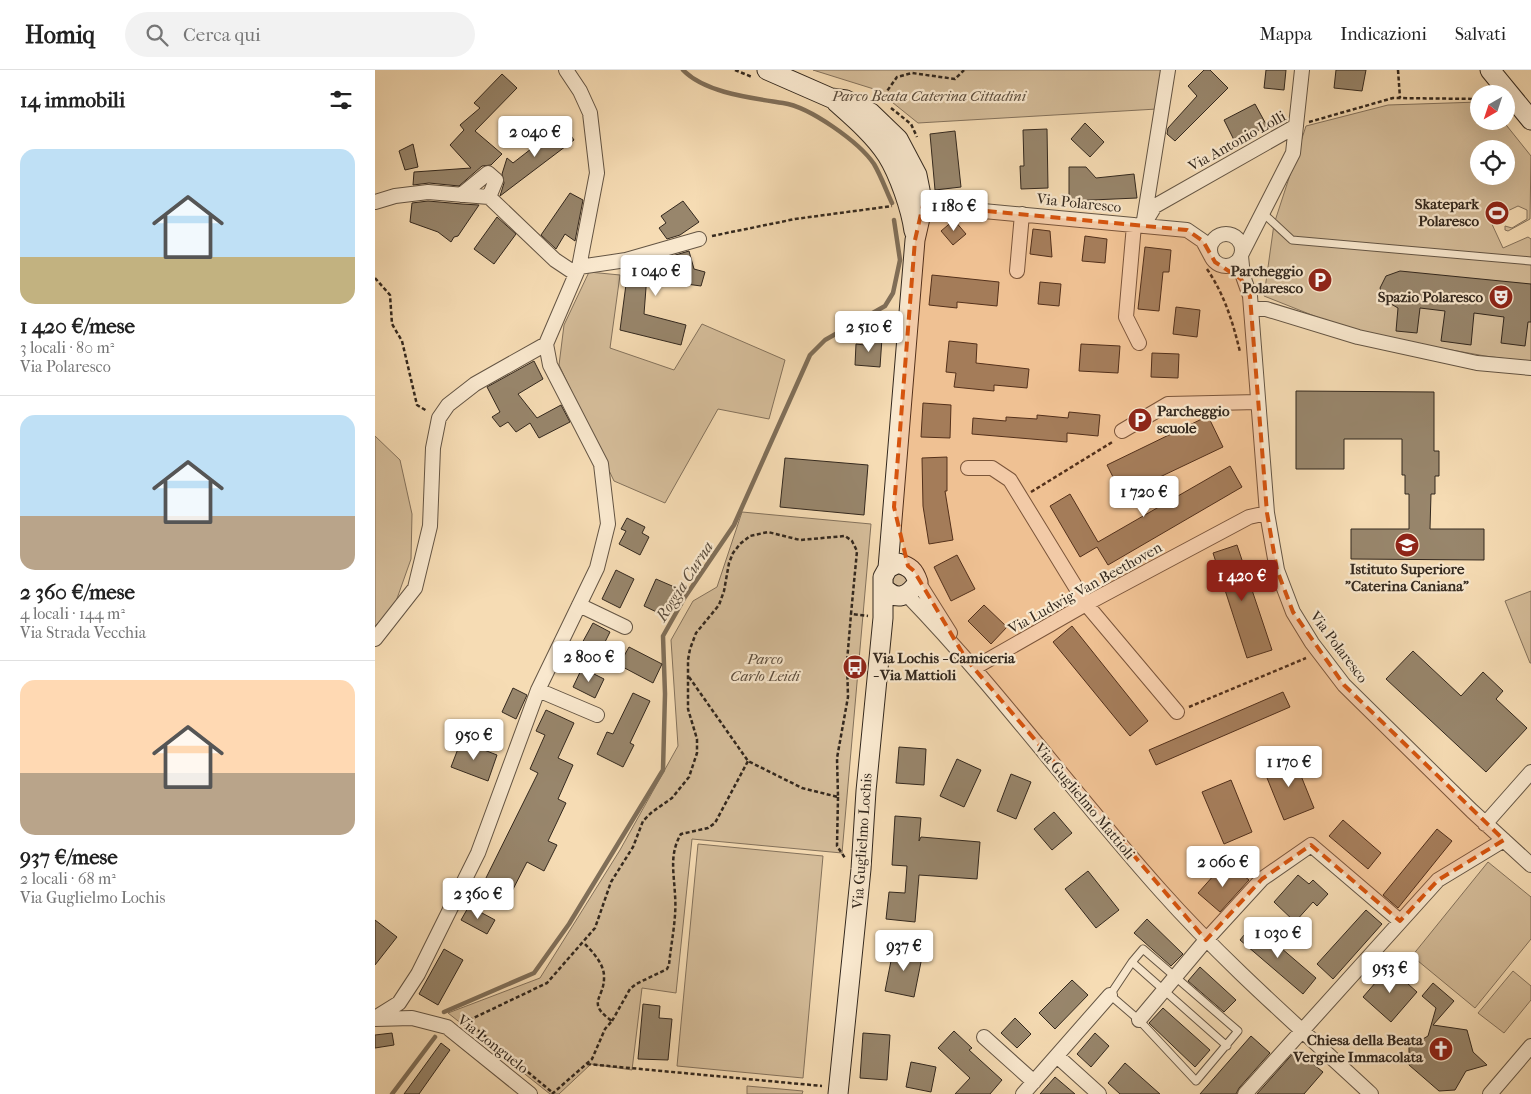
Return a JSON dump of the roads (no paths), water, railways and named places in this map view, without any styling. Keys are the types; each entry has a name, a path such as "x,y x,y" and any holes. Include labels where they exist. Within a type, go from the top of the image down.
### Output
{"street":[{"path":"375,1019 399,1003 418,974 478,853 539,690 597,568 608,524 601,464 550,365 546,344 577,271 597,173 590,113 580,91 566,70"},
{"path":"1139,225 1168,70"},
{"path":"1215,260 1229,266 1235,264 1242,254 1250,235 1264,214 1293,153 1302,70"},
{"path":"1490,70 1531,120"},
{"path":"762,74 831,98 846,100 871,113 898,139 917,175 911,209"},
{"path":"831,98 863,127 888,156 911,209"},
{"name":"Via Antonio Lolli","path":"1139,225 1155,206 1296,126"},
{"path":"461,195 487,173 496,180 489,197"},
{"path":"375,202 395,196 428,192 489,197 555,260 577,271 626,260 699,239"},
{"name":"Via Polaresco","path":"911,209 1022,214 1139,225 1229,234 1239,240 1243,276 1248,290 1251,309 1257,402 1264,452 1267,513 1277,570 1293,612 1319,652 1344,685 1485,824 1531,865"},
{"name":"Via Guglielmo Lochis","path":"839,1091 883,618 902,590 883,577 888,568 894,507 915,240 911,209"},
{"name":"Via Polaresco","path":"1017,271 1022,214"},
{"name":"Via Polaresco","path":"1139,225 1126,317 1139,343"},
{"path":"1215,260 1212,242 1218,236 1243,234 1257,227"},
{"path":"1187,230 1203,241 1215,260 1237,274 1248,290"},
{"path":"1251,309 1266,309 1358,337 1477,363 1531,368"},
{"path":"375,639 415,588 430,526 433,448 439,418 448,405 475,384 546,344"},
{"path":"1122,431 1167,404 1257,402"},
{"path":"968,468 992,468 1010,480 1086,604 1177,712"},
{"name":"Via Guglielmo Mattioli","path":"894,507 908,566 915,571 902,590 970,664 1160,890 1206,940 1368,1093"},
{"name":"Via Ludwig Van Beethoven","path":"970,664 1249,517 1267,513"},
{"path":"888,568 898,563 908,566"},
{"path":"579,605 625,627"},
{"path":"539,690 597,715"},
{"path":"1485,824 1531,772"},
{"path":"1245,1094 1438,880 1504,840"},
{"path":"1139,1020 1206,940 1262,879 1311,845 1401,921"},
{"path":"1023,1094 1110,995"},
{"name":"Via Longuelo","path":"375,1019 412,1018 447,1027 530,1094"},
{"path":"984,1037 1034,1082"},
{"path":"1490,1094 1531,1046"},
{"path":"1057,1056 1099,1094"}],"lane":[{"path":"1264,214 1292,240 1531,261"},
{"path":"1143,949 1176,976 1238,1031 1196,1081 1139,1020 1110,995 1143,949"},
{"path":"1132,962 1227,1046"}],"waterway":[{"name":"Roggia Curna","path":"683,70 692,78 716,89 794,106 820,118 846,136 867,155 877,169 892,203"},
{"name":"Roggia Curna","path":"444,1012 534,973 569,924 663,770 665,694 663,636 685,597 734,525 810,355 825,340 885,306 893,293 900,260 894,220"},
{"name":"Roggia Curna","path":"392,1094 435,1037"}],"place":[{"name":"Skatepark Polaresco","path":"1497,213"},
{"name":"Parcheggio Polaresco","path":"1320,280"},
{"name":"Spazio Polaresco","path":"1501,297"},
{"name":"Parcheggio scuole","path":"1140,420"},
{"name":"Istituto Superiore \"Caterina Caniana\"","path":"1407,545"},
{"name":"Via Lochis - Camiceria - Via Mattioli","path":"855,667"},
{"name":"Chiesa della Beata Vergine Immacolata","path":"1441,1049"}],"park label":[{"name":"Parco Beata Caterina Cittadini","path":"929,96"},
{"name":"Parco Carlo Leidi","path":"765,668"}]}
